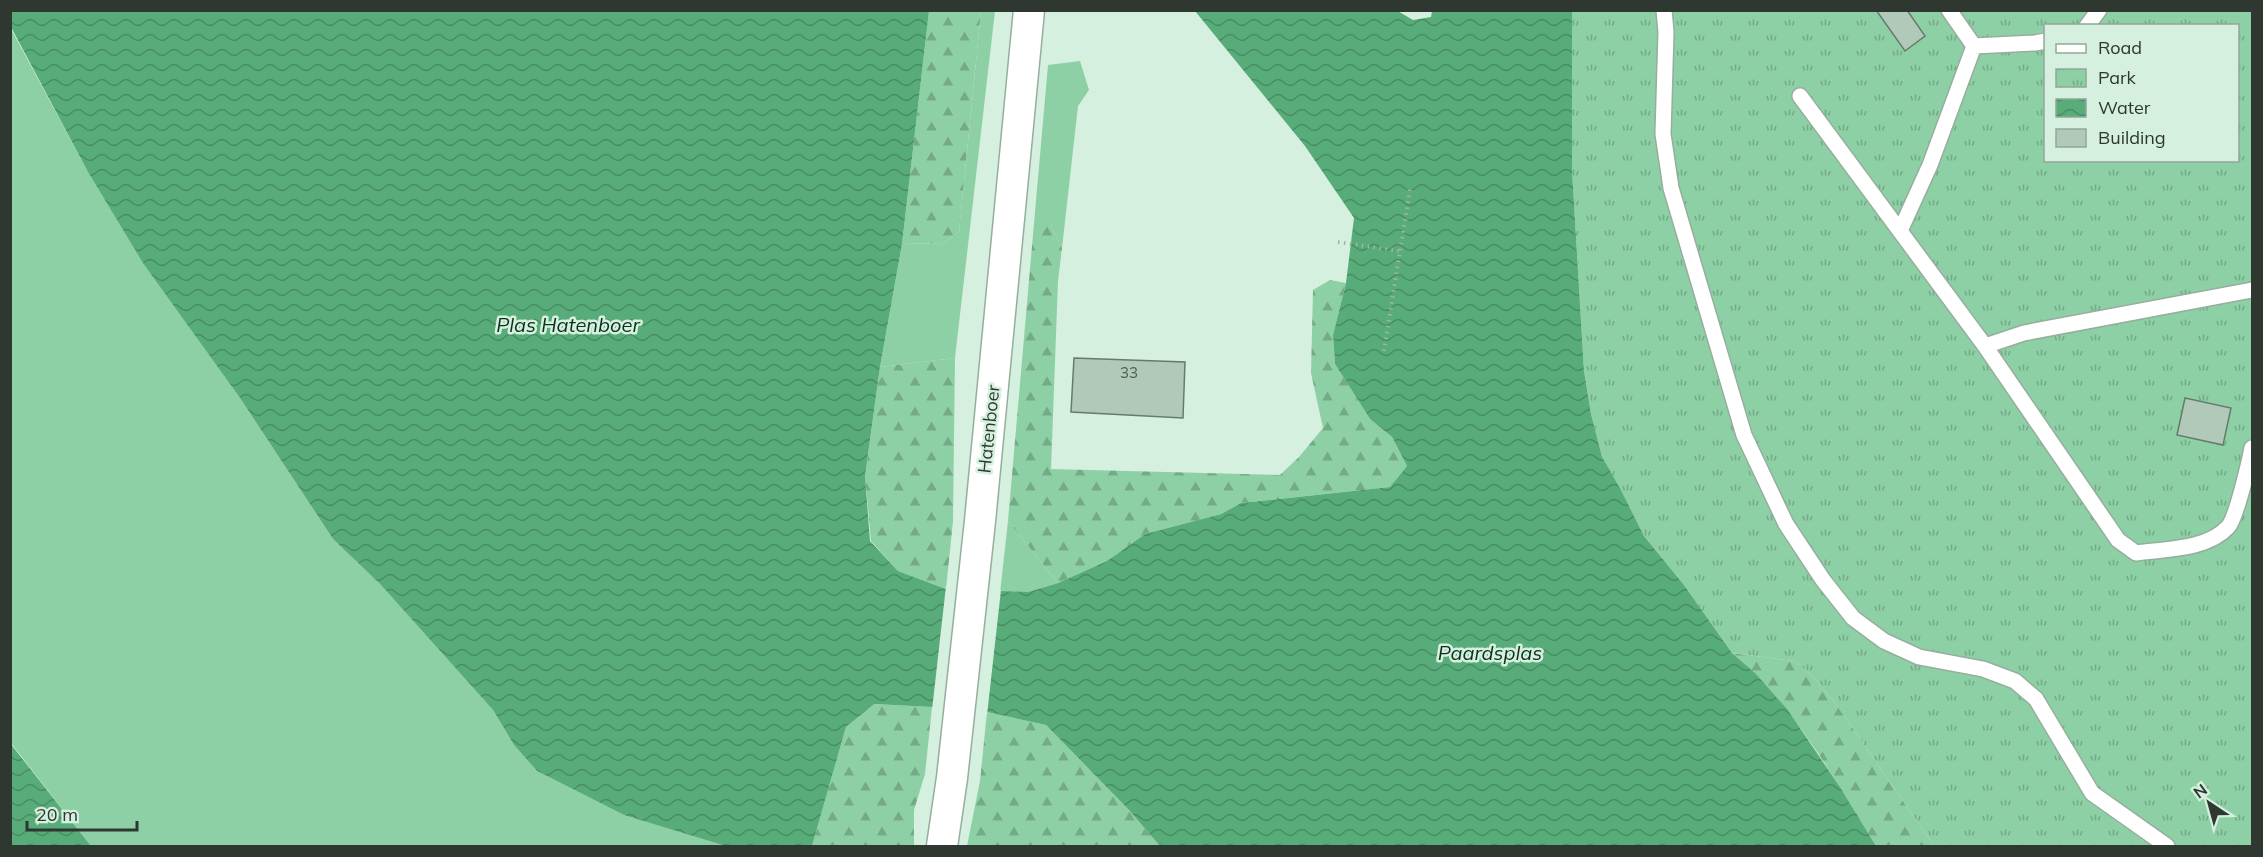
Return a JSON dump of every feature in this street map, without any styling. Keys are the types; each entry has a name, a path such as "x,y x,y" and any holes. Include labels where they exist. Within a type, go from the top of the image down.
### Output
{"street":[{"name":"Hatenboer","path":"942,846 952,778 980,521 1029,10"}],"lane":[{"path":"1664,10 1666,32 1663,134 1671,188 1744,435 1786,524 1823,580 1853,618 1884,641 1919,657 1983,669 2015,681 2037,699 2092,793 2166,846"},
{"path":"1949,10 1974,46"},
{"path":"2088,24 2099,10"},
{"path":"1974,46 2044,41"},
{"path":"1900,231 1930,165 1974,46"},
{"path":"1800,96 1985,346 2118,540 2136,553 2188,545 2214,538 2229,526 2253,448"},
{"path":"1985,346 2024,333 2253,290"}],"path":[{"path":"1384,351 1410,189"},
{"path":"1338,242 1400,251"}],"green space":[{"path":"929,11 981,11 959,232 943,243 902,244"},
{"path":"981,11 995,11 955,358 880,367 902,244 943,243 959,232"},
{"path":"1572,11 2252,11 2252,846 1934,846 1838,707 1812,675 1794,661 1732,653 1684,585 1644,536 1602,458 1591,414 1584,371 1572,170"},
{"path":"10,27 88,172 143,262 240,398 333,539 380,584 493,710 514,745 537,771 624,815 733,846 91,846 11,743"},
{"path":"1080,61 1089,90 1078,106 1062,248 1050,223 1034,223 1048,65"},
{"path":"1034,223 1050,223 1062,248 1058,281 1051,469 1280,475 1299,457 1323,428 1311,373 1313,290 1330,280 1346,283 1333,335 1335,364 1370,419 1392,437 1407,466 1390,487 1241,503 1221,514 1145,534 1107,561 1058,583 1008,521"},
{"path":"955,358 953,521 946,589 898,571 871,541 865,476 880,367"},
{"path":"1008,521 1058,583 1028,592 1000,593"},
{"path":"1732,653 1794,661 1812,675 1838,707 1934,846 1876,846 1811,743 1775,696"},
{"path":"873,704 932,707 925,774 914,810 914,846 812,846 846,727"},
{"path":"987,712 1046,725 1128,809 1160,846 967,846 980,781"}],"water":[{"path":"1396,10 1413,20 1431,17 1432,11 1572,11 1572,170 1584,371 1591,414 1602,457 1644,536 1684,585 1732,653 1755,673 1787,709 1840,787 1876,846 1160,846 1128,809 1046,725 987,712 874,704 846,727 812,846 723,845 624,815 537,771 514,745 493,710 380,584 333,539 240,398 143,263 88,172 11,27 10,11 929,11 902,244 880,367 865,476 870,541 898,571 946,589 1028,592 1058,583 1107,561 1145,534 1221,514 1241,503 1390,487 1407,466 1392,437 1370,419 1335,364 1333,335 1346,283 1354,218 1305,146 1195,11"},
{"path":"10,743 91,846 11,846"}],"pier":[{"path":"946,586 1001,590 987,715 932,710"}],"building":[{"path":"1876,10 1907,10 1925,36 1905,51"},
{"path":"1074,358 1185,362 1183,418 1071,412"},
{"path":"2185,398 2231,408 2223,445 2177,435"}],"water label":[{"name":"Plas Hatenboer","path":"568,325"},
{"name":"Paardsplas","path":"1490,653"}]}
